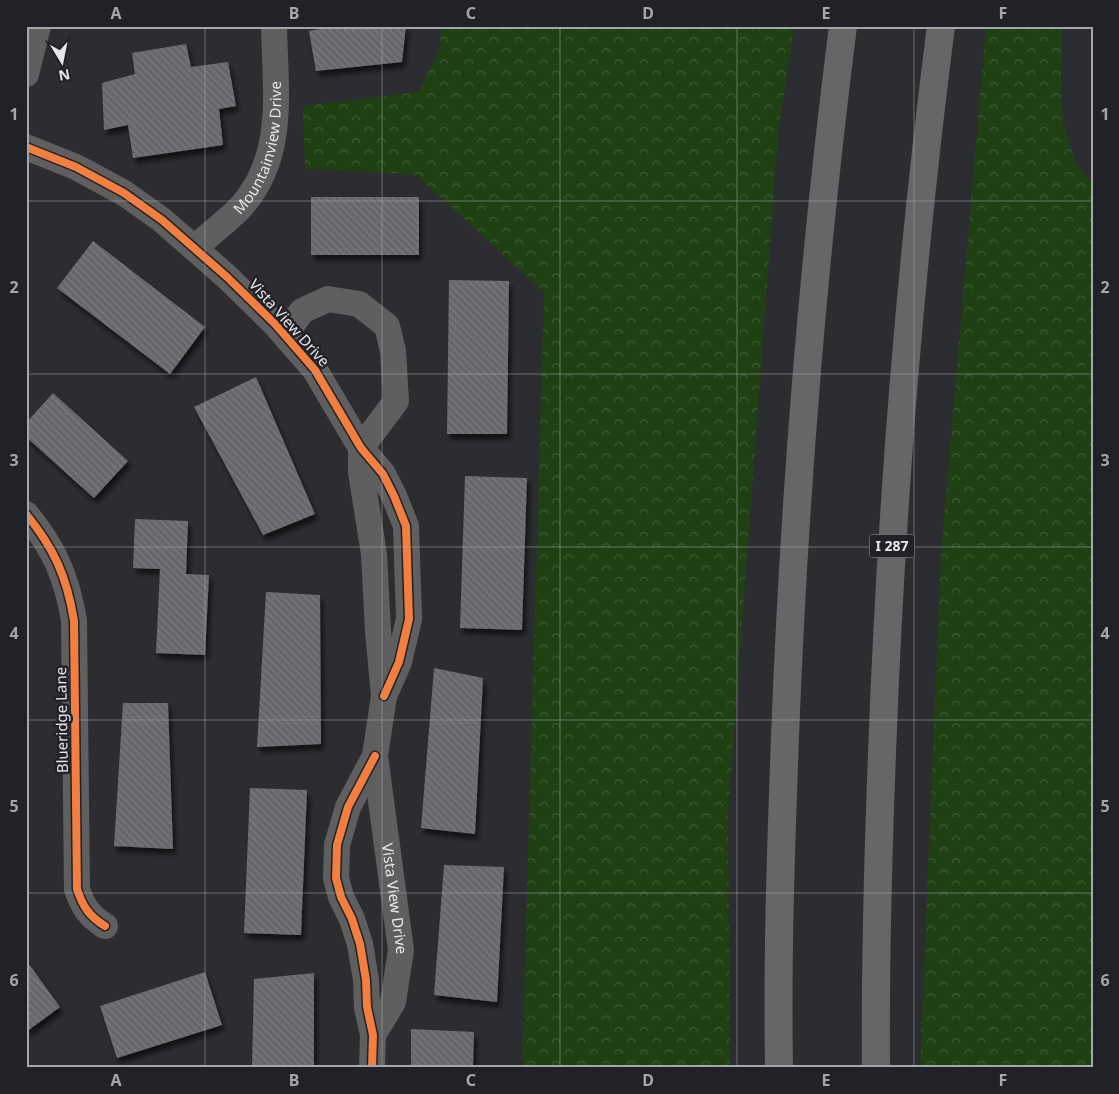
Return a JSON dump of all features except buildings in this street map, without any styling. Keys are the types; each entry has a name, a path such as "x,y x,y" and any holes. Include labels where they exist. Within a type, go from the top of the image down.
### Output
{"highway":[{"path":"779,1068 779,932 794,552 813,303 843,26"},
{"name":"I 287","path":"876,1068 876,934 891,558 910,312 922,187 941,26"}],"street":[{"path":"26,74 38,26"},
{"name":"Mountainview Drive","path":"194,248 239,208 256,186 268,162 275,135 276,120 274,26"},
{"name":"Vista View Drive","path":"26,147 76,167 124,193 162,220 227,277 285,335 315,370 361,448 383,474 406,526 409,619 398,662 384,696"},
{"path":"285,335 302,311 328,299 359,304 387,326 394,351 396,401 361,448"},
{"name":"Vista View Drive","path":"361,448 361,472 374,554 384,696 375,756 401,950 394,1002 373,1035"},
{"name":"Blueridge Lane","path":"26,514 44,536 61,569 71,602 74,620 77,890 82,905 94,919 105,926"},
{"name":"Vista View Drive","path":"372,1068 373,1035 367,1007 366,980 360,944 352,919 341,897 336,878 337,845 348,807 375,756"}],"green space":[{"path":"441,26 794,26 778,135 728,814 730,1068 522,1068 544,292 416,175 305,168 303,106 419,92 440,48"},
{"path":"986,26 1062,26 1061,78 1063,124 1075,162 1088,179 1093,180 1093,658 1090,667 1093,680 1093,1068 920,1068 941,555"}],"cycle path":[{"path":"26,147 76,167 124,193 162,220 227,277 275,324 315,370 361,448 383,474 406,526 409,619 399,662 384,696"},
{"path":"26,514 52,551 63,577 71,605 74,621 77,889 87,910 105,926"},
{"path":"372,1068 373,1035 367,1007 366,980 360,944 352,919 341,897 336,878 337,845 348,807 375,756"}]}
